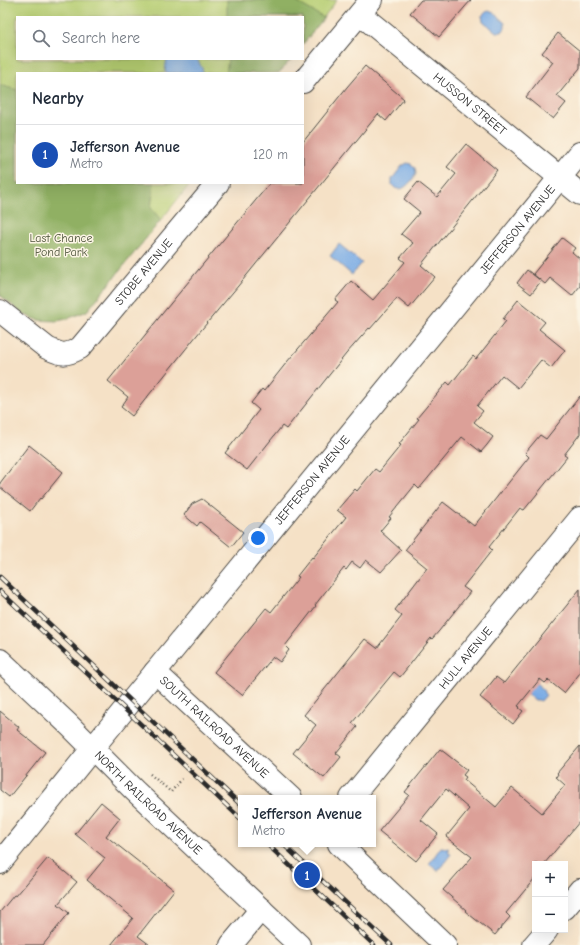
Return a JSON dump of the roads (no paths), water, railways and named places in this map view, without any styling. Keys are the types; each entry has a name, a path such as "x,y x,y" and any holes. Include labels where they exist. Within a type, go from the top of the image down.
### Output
{"street":[{"path":"304,81 366,7"},
{"name":"HUSSON STREET","path":"366,7 580,194"},
{"name":"JEFFERSON AVENUE","path":"0,863 92,748 580,154"},
{"name":"STOBE AVENUE","path":"0,311 47,348 64,354 80,348 217,184"},
{"name":"HULL AVENUE","path":"353,795 580,518"},
{"name":"NORTH RAILROAD AVENUE","path":"0,660 92,748 135,792 299,945"},
{"name":"SOUTH RAILROAD AVENUE","path":"155,672 288,795"},
{"path":"342,847 445,945"},
{"path":"568,904 580,890"},
{"path":"231,945 261,909"},
{"path":"534,945 544,933"}],"water":[{"path":"489,11 494,13 505,23 505,28 502,32 496,32 483,21 482,16"},
{"path":"167,60 198,60 203,72 165,72"},
{"path":"407,163 411,164 415,168 416,174 406,187 399,189 395,188 392,185 392,179 402,166"},
{"path":"339,244 362,263 352,275 330,256"},
{"path":"526,675 543,689 546,695 541,701 535,700 517,686"},
{"path":"441,847 448,848 449,853 451,854 438,871 429,864"}],"railway":[{"path":"0,577 238,802"},
{"path":"0,591 238,816"},
{"path":"270,847 374,945"},
{"path":"286,847 391,945"}],"place":[{"name":"Jefferson Avenue","path":"307,875"}],"park label":[{"name":"Last Chance Pond Park","path":"61,245"}]}
